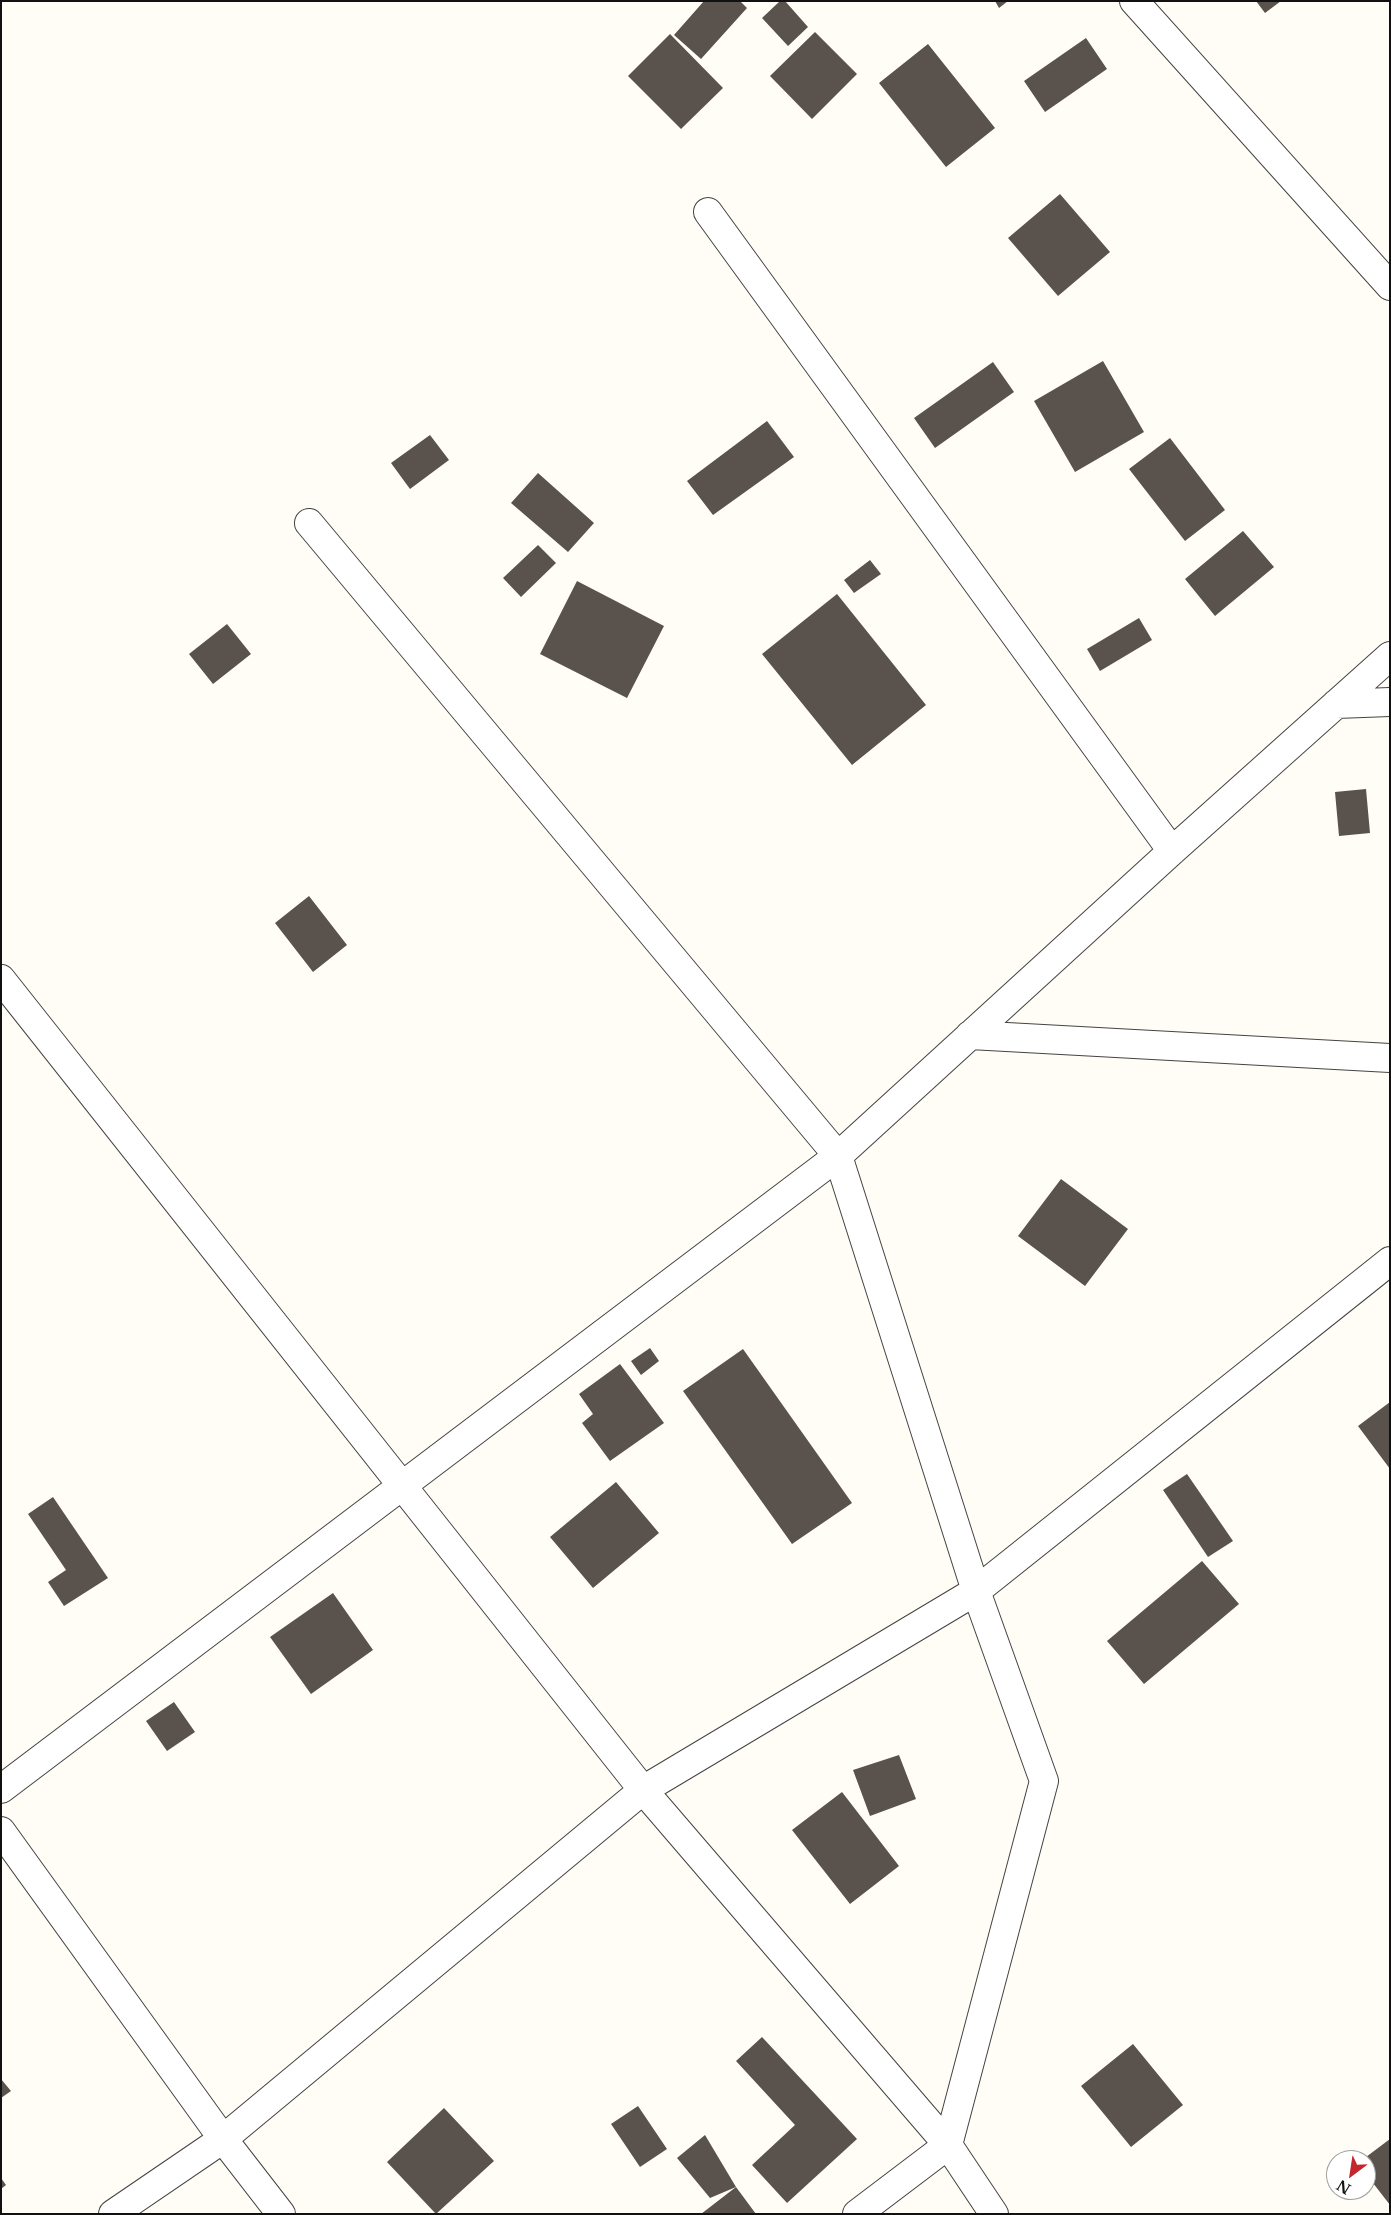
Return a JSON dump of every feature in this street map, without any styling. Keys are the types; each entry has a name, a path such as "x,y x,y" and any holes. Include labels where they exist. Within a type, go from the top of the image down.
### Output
{"street":[{"path":"1134,1 1390,286"},
{"path":"708,212 1172,850"},
{"path":"309,523 838,1156 976,1591 1044,1781 948,2145 857,2214"},
{"path":"1,1789 838,1156 1172,850 1390,656"},
{"path":"1336,704 1390,702"},
{"path":"1,979 643,1790 948,2145 994,2214"},
{"path":"970,1035 1390,1058"},
{"path":"113,2214 223,2139 643,1790 976,1591 1390,1261"},
{"path":"1,1832 223,2139 280,2214"}],"building":[{"path":"704,1 740,1 747,8 701,59 674,35"},
{"path":"780,1 785,1 808,27 788,46 762,18"},
{"path":"995,1 1008,1 999,8"},
{"path":"1256,1 1281,1 1265,13"},
{"path":"815,32 857,74 812,119 770,76"},
{"path":"670,34 723,88 681,129 628,76"},
{"path":"1086,38 1107,69 1045,112 1024,81"},
{"path":"928,44 995,128 946,167 879,83"},
{"path":"1060,194 1110,252 1058,296 1008,238"},
{"path":"1103,361 1144,432 1075,472 1034,401"},
{"path":"993,362 1014,392 935,448 914,418"},
{"path":"767,421 794,457 713,515 687,481"},
{"path":"430,435 449,460 410,489 391,463"},
{"path":"1170,438 1225,510 1185,541 1129,469"},
{"path":"538,473 594,523 568,552 511,503"},
{"path":"1243,531 1274,567 1215,616 1185,579"},
{"path":"538,545 556,563 521,597 503,578"},
{"path":"870,560 881,574 854,593 844,580"},
{"path":"577,581 664,626 627,698 540,654"},
{"path":"837,594 926,705 852,765 762,654"},
{"path":"1139,618 1152,640 1100,671 1087,649"},
{"path":"227,624 251,654 213,684 189,654"},
{"path":"1366,789 1370,833 1339,836 1335,792"},
{"path":"309,896 347,945 313,972 275,923"},
{"path":"1061,1179 1128,1229 1085,1286 1018,1236"},
{"path":"650,1348 659,1361 641,1375 631,1361"},
{"path":"743,1349 852,1503 792,1544 683,1391"},
{"path":"620,1364 664,1423 610,1461 582,1423 593,1414 579,1394"},
{"path":"1390,1402 1390,1469 1358,1426"},
{"path":"1187,1474 1233,1541 1208,1557 1163,1490"},
{"path":"616,1482 659,1533 593,1588 550,1537"},
{"path":"53,1497 108,1578 64,1606 48,1582 66,1570 28,1514"},
{"path":"1202,1561 1239,1604 1144,1684 1107,1641"},
{"path":"333,1593 373,1650 311,1694 270,1637"},
{"path":"174,1702 195,1732 167,1751 146,1721"},
{"path":"899,1755 916,1799 870,1816 853,1770"},
{"path":"842,1792 899,1866 850,1904 792,1830"},
{"path":"762,2037 857,2139 787,2203 752,2165 795,2125 736,2061"},
{"path":"1133,2044 1183,2105 1131,2147 1081,2086"},
{"path":"1,2079 11,2091 1,2098"},
{"path":"638,2106 667,2149 640,2167 611,2124"},
{"path":"444,2108 494,2161 436,2214 387,2162"},
{"path":"705,2135 736,2187 710,2198 677,2158"},
{"path":"1390,2139 1390,2205 1376,2187 1375,2150"},
{"path":"1,2178 6,2185 1,2189"},
{"path":"736,2187 756,2214 701,2214"}]}
